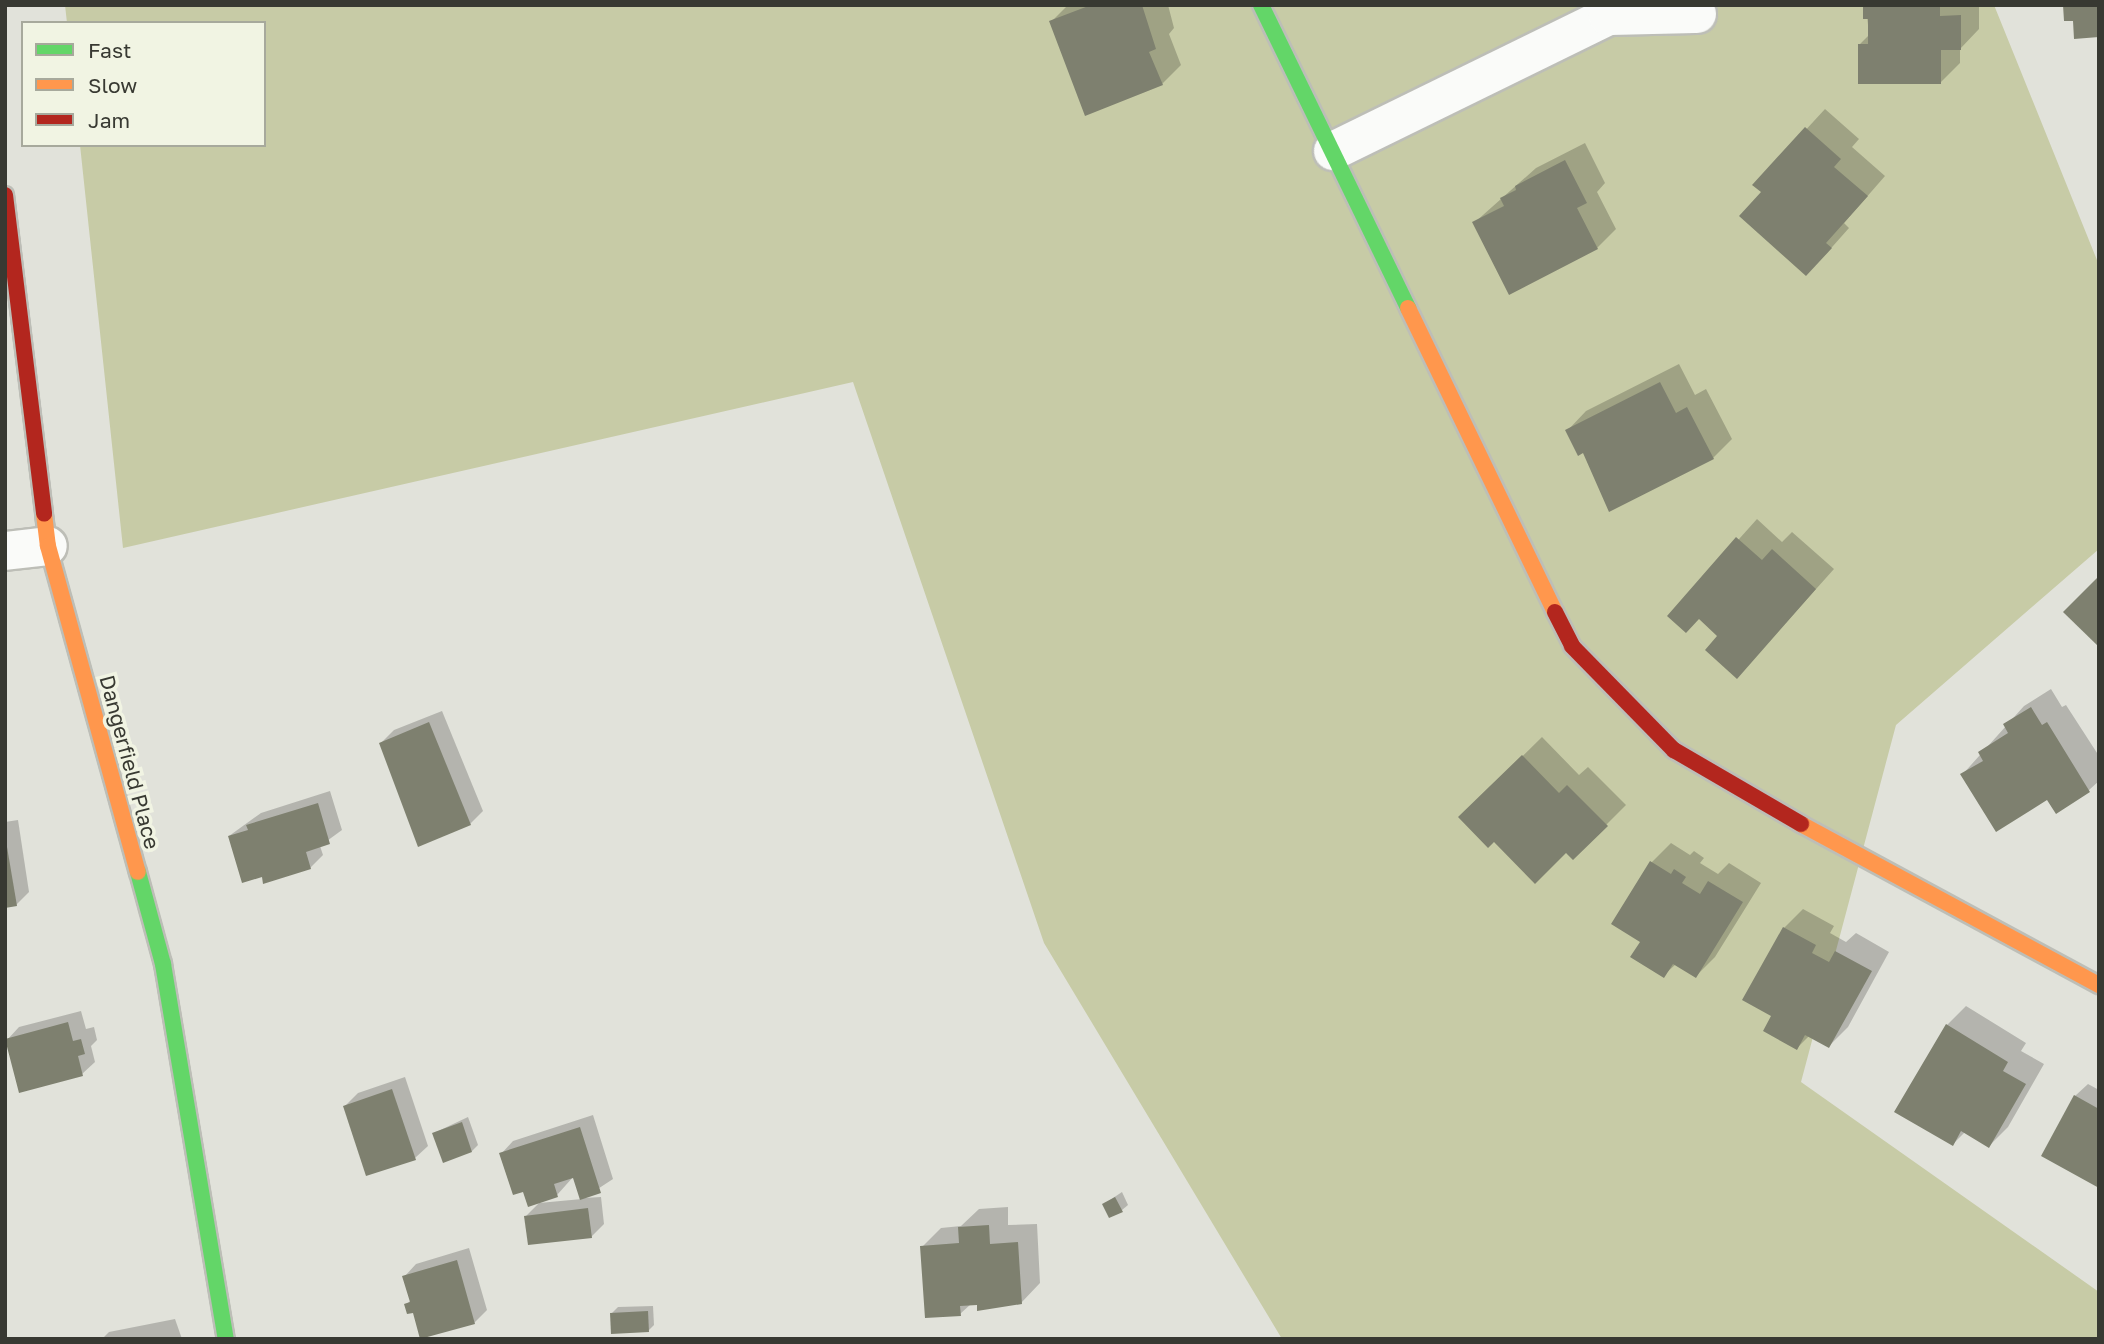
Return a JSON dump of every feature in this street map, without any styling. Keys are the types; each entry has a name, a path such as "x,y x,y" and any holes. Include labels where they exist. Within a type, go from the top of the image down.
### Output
{"street":[{"path":"1261,5 1572,646 1674,750 1808,828 2096,978"},
{"path":"1333,150 1608,16 1697,14"},
{"name":"Dangerfield Place","path":"5,195 48,546 163,964 226,1339"},
{"path":"5,551 48,546"}],"green space":[{"path":"65,5 1994,5 2099,265 2099,549 1896,725 1801,1082 2099,1292 2099,1339 1282,1339 1044,943 853,382 123,548 80,147 266,147 266,21 67,21"}],"building":[{"path":"1091,5 1142,5 1156,49 1149,52 1163,85 1085,116 1049,21"},
{"path":"1863,5 1940,5 1940,16 1961,15 1961,50 1941,50 1941,84 1858,84 1858,44 1868,44 1868,19 1863,19"},
{"path":"2063,5 2099,5 2099,37 2074,39 2073,21 2064,21"},
{"path":"1805,127 1841,159 1834,167 1868,196 1826,243 1832,248 1806,276 1739,216 1761,192 1752,185"},
{"path":"1565,160 1587,203 1577,208 1598,249 1509,295 1472,222 1504,206 1500,198 1516,190 1515,186"},
{"path":"1660,382 1676,413 1687,407 1714,459 1609,512 1583,453 1578,456 1565,430"},
{"path":"1736,537 1762,560 1772,549 1816,589 1737,679 1705,650 1717,636 1699,619 1686,633 1667,616"},
{"path":"2099,576 2099,647 2063,612"},
{"path":"2031,707 2042,725 2047,722 2090,792 2056,814 2047,800 1996,832 1960,774 1983,761 1978,752 2008,733 2003,724"},
{"path":"429,722 471,825 418,847 379,743"},
{"path":"1522,755 1559,793 1567,785 1608,826 1573,860 1566,853 1535,884 1494,842 1488,848 1458,817"},
{"path":"318,803 330,844 306,852 311,869 263,884 262,877 242,883 228,836 248,830 246,825"},
{"path":"5,835 17,906 5,908"},
{"path":"1650,861 1671,874 1674,869 1686,877 1682,883 1700,894 1708,881 1743,902 1696,978 1673,964 1664,978 1630,957 1640,942 1611,924"},
{"path":"1783,927 1816,945 1812,953 1829,962 1835,951 1872,971 1829,1048 1805,1035 1797,1050 1763,1031 1771,1016 1742,1000"},
{"path":"68,1022 73,1041 81,1039 85,1054 78,1056 83,1076 19,1093 5,1039"},
{"path":"1946,1024 2008,1062 2003,1071 2026,1084 1989,1148 1961,1131 1953,1146 1894,1112"},
{"path":"392,1089 416,1160 366,1176 343,1106"},
{"path":"2074,1095 2099,1109 2099,1188 2041,1156"},
{"path":"462,1122 472,1152 443,1163 432,1133"},
{"path":"580,1127 601,1193 580,1200 573,1178 554,1184 558,1197 528,1207 523,1192 513,1195 499,1153"},
{"path":"1115,1197 1123,1212 1109,1218 1102,1204"},
{"path":"588,1208 592,1238 528,1245 524,1216"},
{"path":"989,1225 990,1244 1018,1242 1022,1304 977,1311 977,1305 960,1306 961,1316 925,1318 920,1246 959,1243 958,1227"},
{"path":"457,1260 475,1324 420,1339 413,1313 407,1314 404,1304 410,1302 402,1276"},
{"path":"648,1311 649,1332 611,1334 610,1313"}],"traffic: fast":[{"path":"1261,5 1408,308"},
{"path":"138,872 163,964 226,1339"}],"traffic: slow":[{"path":"1408,308 1555,612"},
{"path":"44,514 48,546 138,872"},
{"path":"1801,824 2099,985"}],"traffic: jam":[{"path":"5,195 44,514"},
{"path":"1555,612 1572,646 1674,750 1801,824"}]}
